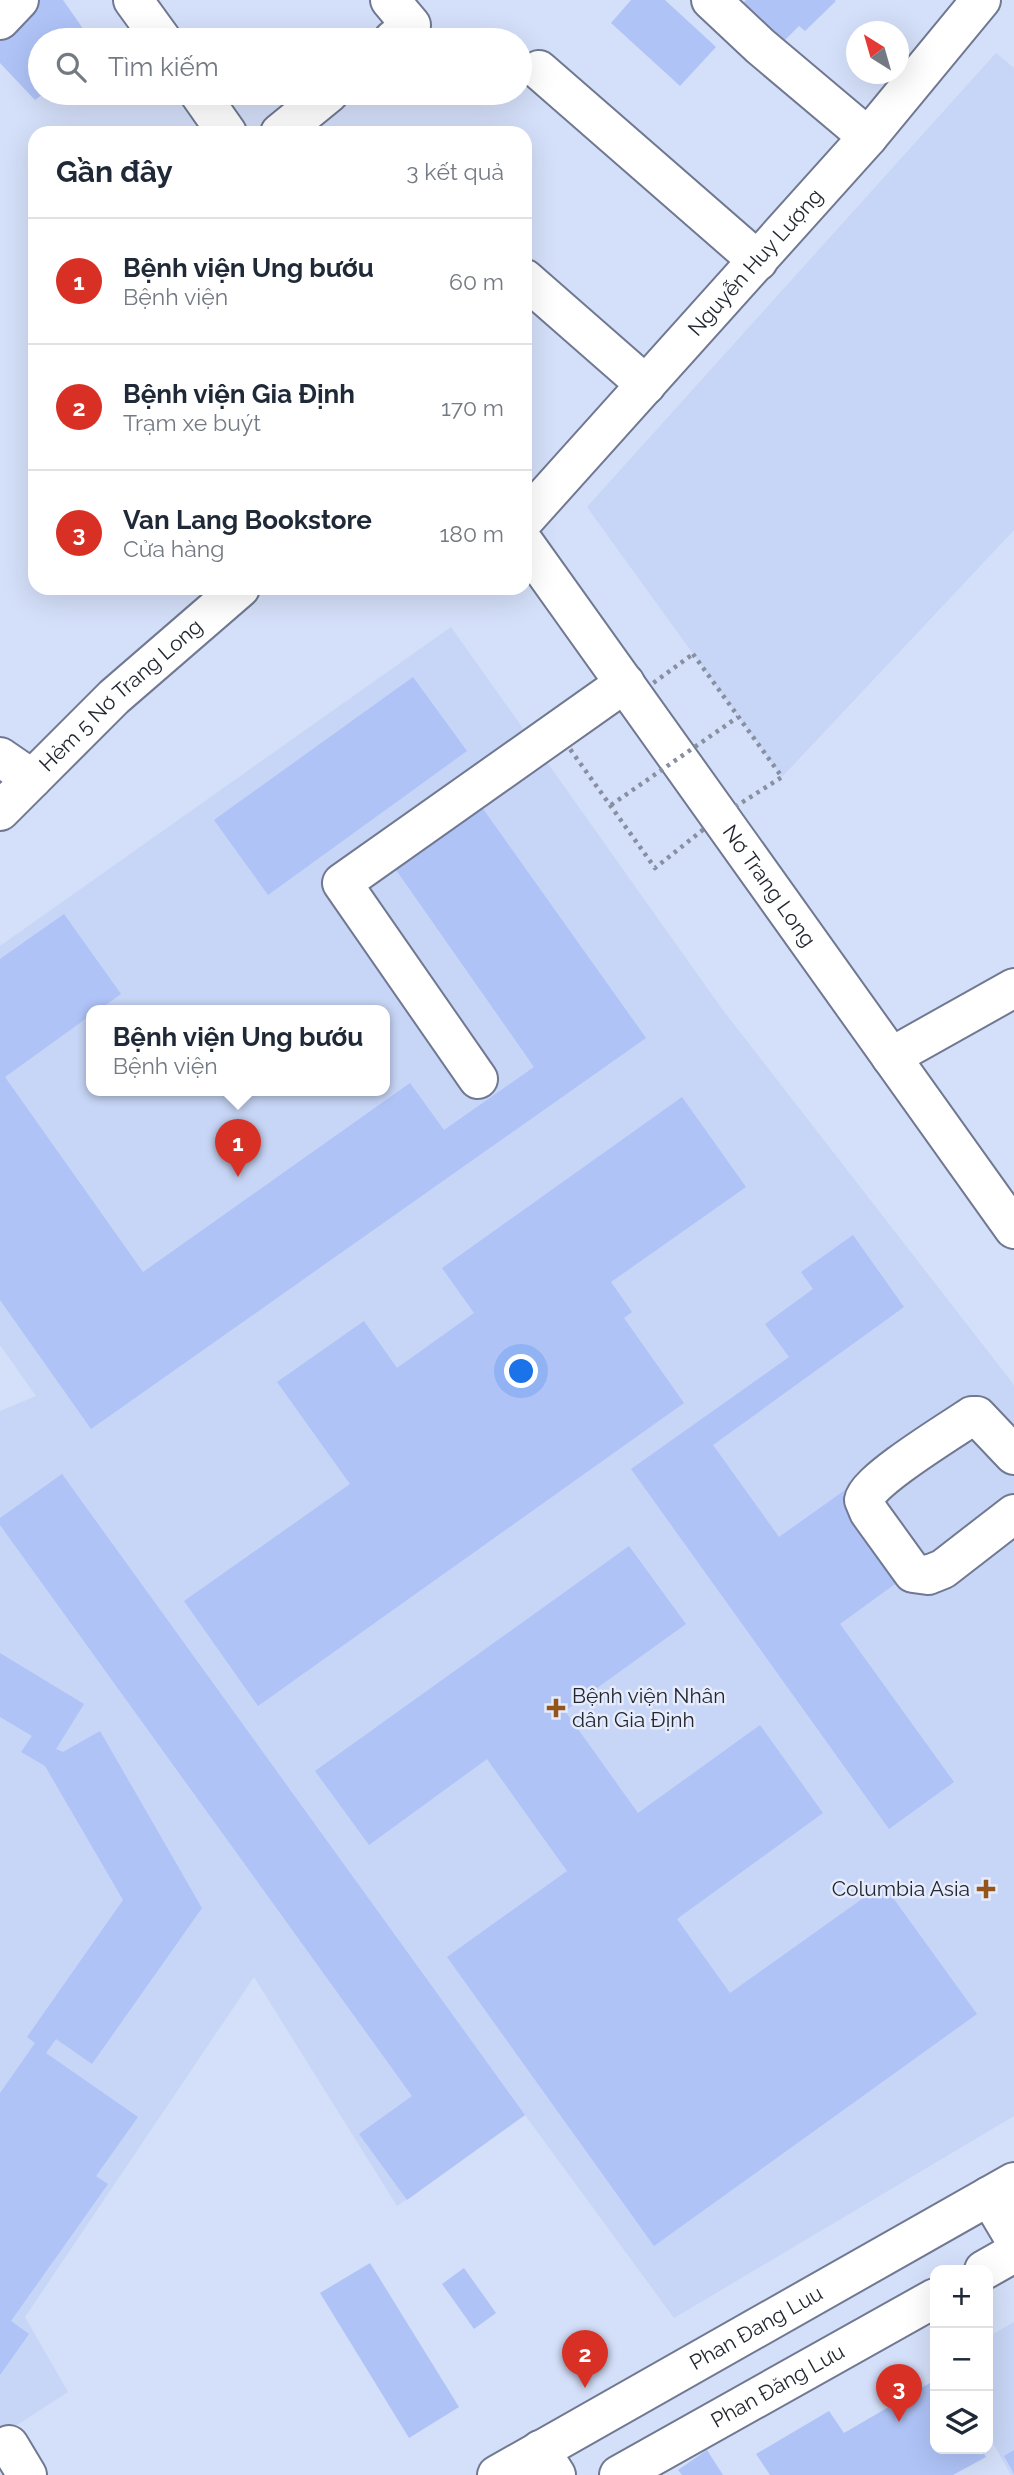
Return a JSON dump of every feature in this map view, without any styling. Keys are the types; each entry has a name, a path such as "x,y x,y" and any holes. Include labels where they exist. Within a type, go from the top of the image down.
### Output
{"main road":[{"path":"0,20 19,0"},
{"path":"133,0 153,28"},
{"path":"390,0 411,25 407,28"},
{"path":"711,0 760,46 868,136"},
{"name":"Nguyễn Huy Lượng","path":"532,511 868,136 981,0"},
{"path":"539,69 758,261"},
{"path":"208,105 223,126"},
{"path":"289,126 314,105"},
{"path":"532,285 646,385"},
{"name":"Nơ Trang Long","path":"532,554 1014,1229"},
{"name":"Hẻm 5 Nơ Trang Long","path":"0,757 32,779 114,697 232,595"},
{"path":"478,1079 342,883 625,683"},
{"path":"0,811 32,779"},
{"path":"891,1057 1014,988"},
{"path":"1014,1455 981,1418 972,1416 883,1476 869,1489 864,1500 869,1512 913,1573 920,1575 943,1569 1014,1514"},
{"path":"1002,2189 1014,2238"},
{"name":"Phan Đang Luu","path":"498,2475 548,2463 1002,2189"},
{"path":"993,2265 1014,2253"},
{"name":"Phan Đăng Lưu","path":"620,2475 930,2301"}],"path":[{"path":"693,654 782,777 719,817"},
{"path":"654,868 611,805 738,717"}],"shaded area":[{"path":"996,53 1014,68 1014,530 782,777 587,507"},
{"name":"Bệnh viện Nhân dân Gia Định","path":"451,627 722,1009 1014,1385 1014,2116 674,2318 525,2115 397,2206 254,1977 25,2317 68,2392 0,2436 0,1411 36,1396 0,1345 0,946"},
{"path":"1014,2322 1014,2475 1011,2475 993,2443 993,2334"}],"building":[{"path":"31,0 63,0 83,28 28,28 28,93 0,63 0,34"},
{"path":"631,0 665,0 716,47 680,86 611,23"},
{"path":"746,0 836,1 805,31 799,26 780,45 740,6"},
{"path":"413,677 467,751 268,895 214,820"},
{"path":"481,806 646,1038 91,1429 0,1300 0,959 64,914 121,994 105,1005 86,1005 86,1019 5,1077 143,1272 410,1083 444,1130 534,1067 394,867"},
{"path":"682,1097 746,1187 611,1282 632,1312 624,1318 684,1403 258,1706 184,1601 350,1484 277,1382 364,1321 397,1368 474,1313 442,1268"},
{"path":"853,1235 904,1307 713,1445 779,1537 845,1490 906,1576 840,1624 954,1782 889,1829 631,1469 789,1357 765,1324 813,1289 801,1272"},
{"path":"62,1474 525,2115 407,2200 359,2134 412,2096 0,1525 0,1518"},
{"path":"629,1546 686,1624 565,1711 638,1813 760,1725 823,1813 677,1919 730,1993 883,1884 977,2014 654,2246 447,1957 567,1871 487,1759 369,1845 315,1771"},
{"path":"0,1653 84,1704 56,1749 63,1752 100,1731 202,1908 92,2064 56,2039 46,2053 138,2117 96,2176 108,2184 11,2321 29,2334 0,2375 0,2093 35,2043 27,2037 123,1900 45,1766 21,1752 32,1736 0,1717"},
{"path":"370,2263 459,2407 409,2438 320,2293"},
{"path":"464,2268 496,2313 474,2329 442,2284"},
{"path":"930,2383 930,2454 984,2454 986,2457 953,2475 770,2475 756,2454 829,2411 844,2433"},
{"path":"707,2450 723,2475 682,2475 678,2470"},
{"path":"1014,2450 1014,2474 1004,2456"}],"place":[{"name":"Bệnh viện Ung bướu","path":"238,1177"},
{"name":"Bệnh viện Nhân dân Gia Định","path":"556,1708"},
{"name":"Columbia Asia","path":"986,1889"},
{"name":"Bệnh viện Gia Định","path":"585,2388"},
{"name":"Van Lang Bookstore","path":"899,2422"}]}
